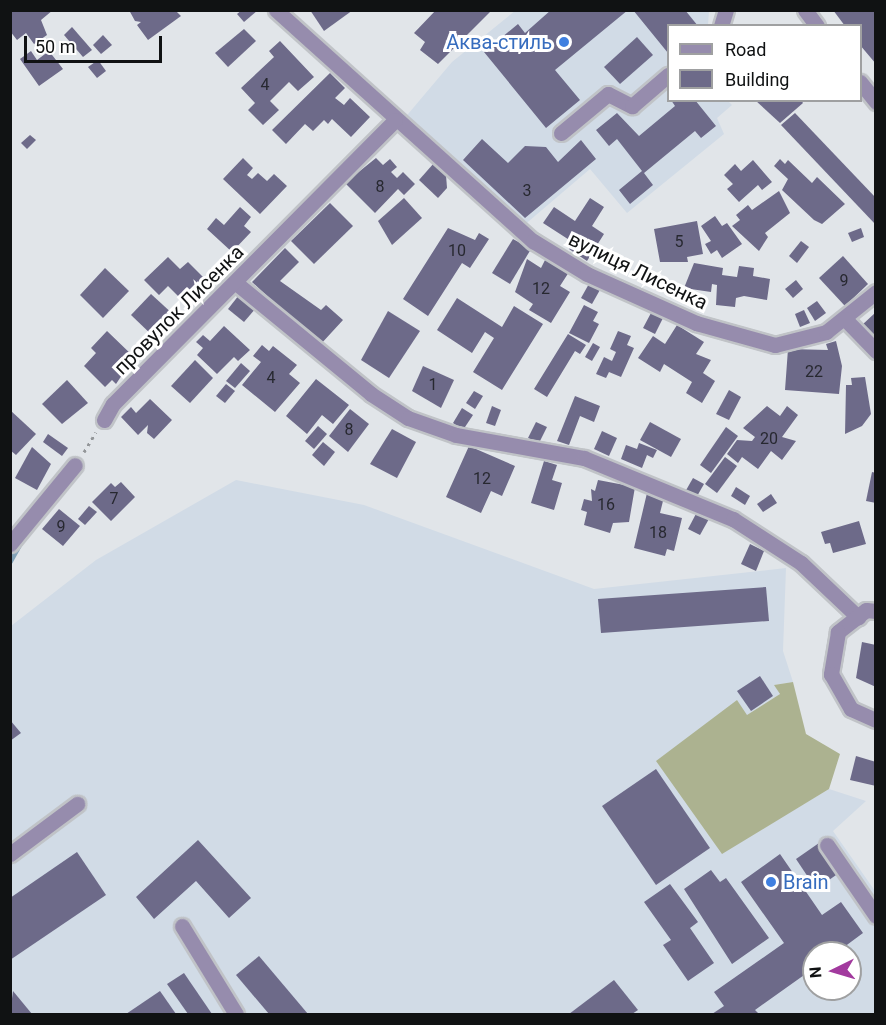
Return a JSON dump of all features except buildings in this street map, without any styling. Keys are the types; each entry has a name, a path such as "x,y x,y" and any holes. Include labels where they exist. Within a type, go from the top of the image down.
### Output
{"street":[{"name":"вулиця Лисенка","path":"276,10 395,120 533,241 587,274 696,323 775,345 801,342 845,319 876,292"},
{"path":"805,10 816,24"},
{"path":"561,133 608,94 632,106 667,77"},
{"path":"862,83 876,102"},
{"name":"провулок Лисенка","path":"104,420 113,404 236,283 395,120"},
{"path":"236,283 371,394 408,418 456,435 584,458 733,519 801,563 858,617"},
{"path":"845,319 876,351"},
{"path":"10,544 75,465"},
{"path":"876,611 866,610 838,632 831,674 851,709 876,720"},
{"path":"10,854 77,804"},
{"path":"827,845 876,916"},
{"path":"182,926 236,1014"}],"path":[{"path":"75,465 104,420"}],"shaded area":[{"path":"516,10 709,11 708,24 667,24 667,102 729,102 732,105 717,118 724,134 627,213 590,169 522,227 403,120 452,62"},
{"path":"236,480 364,505 594,589 786,568 783,651 793,682 775,685 780,694 746,716 736,700 722,853 829,789 866,801 833,831 875,891 875,1014 11,1014 11,626 96,560"}],"green space":[{"path":"793,682 806,734 840,754 829,789 722,854 656,761 737,700 747,715 780,694 774,685"}],"waterway":[{"path":"10,529 20,543 10,561"}],"place":[{"name":"Аква-стиль","path":"564,42"},
{"name":"Brain","path":"771,882"}]}
